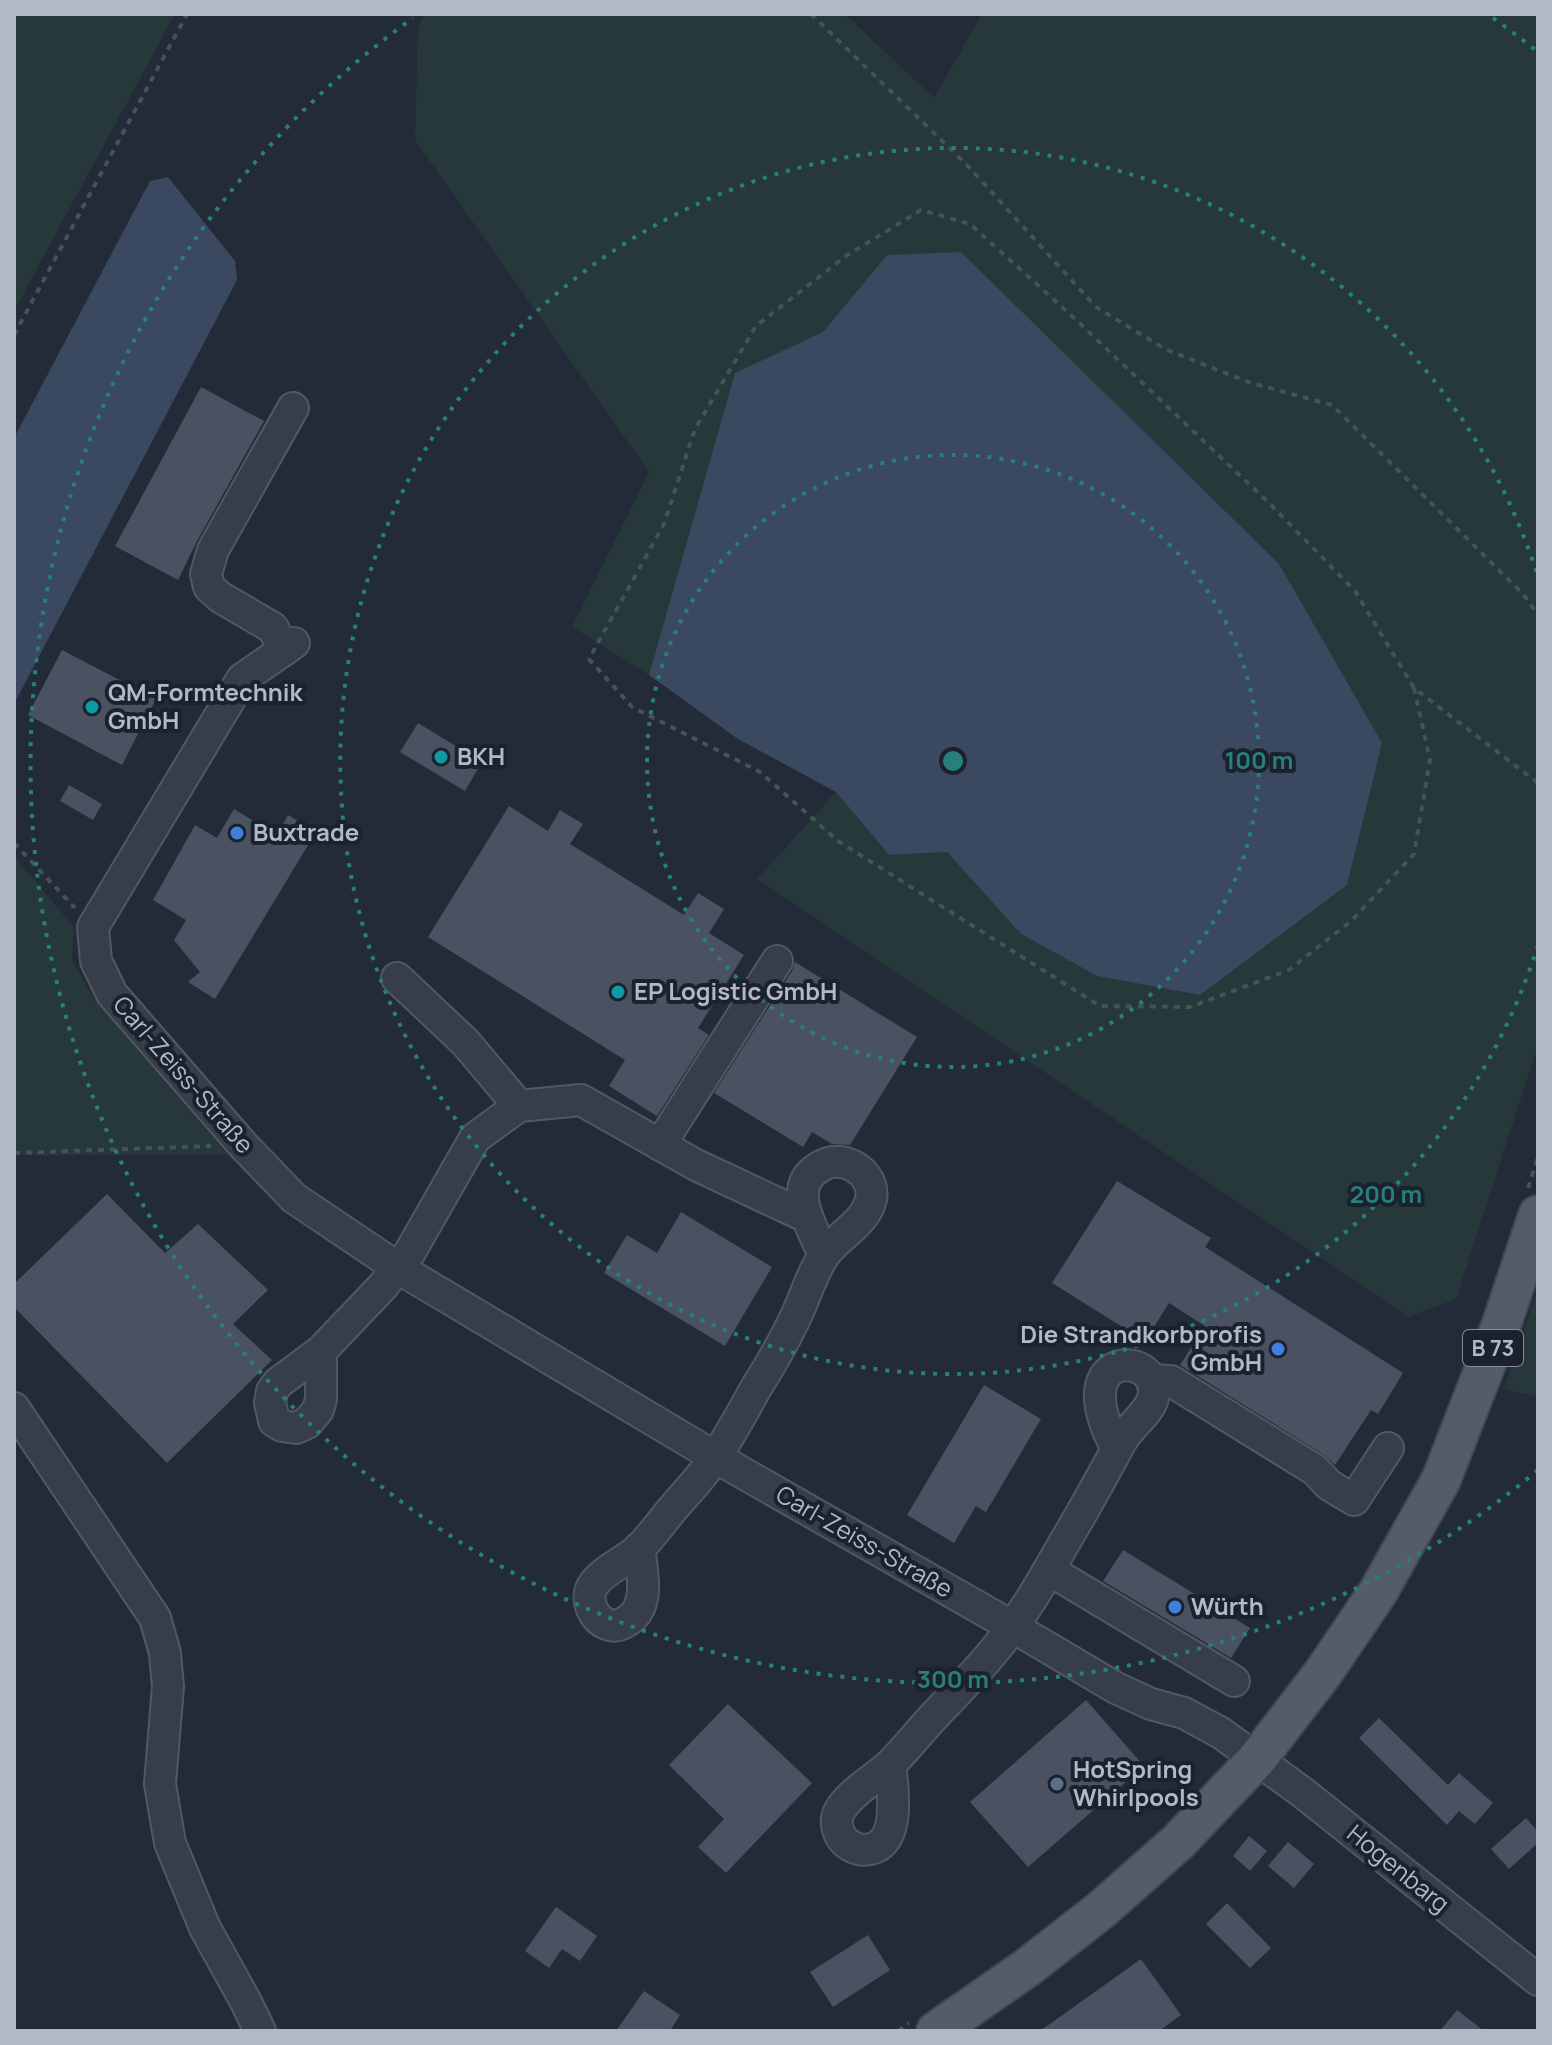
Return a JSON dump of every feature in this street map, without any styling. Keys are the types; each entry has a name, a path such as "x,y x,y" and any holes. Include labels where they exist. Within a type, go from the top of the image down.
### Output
{"main road":[{"name":"B 73","path":"926,2025 1028,1967 1101,1910 1178,1842 1257,1759 1323,1673 1371,1604 1441,1480 1502,1323 1531,1208"}],"street":[{"path":"93,927 242,679 289,646 273,628 220,597 209,587 206,574 213,550 293,408"},
{"name":"Carl-Zeiss-Straße","path":"93,927 96,961 112,994 243,1145 294,1198 398,1268 715,1457 1116,1688 1191,1717 1221,1733 1257,1759"},
{"path":"660,1145 777,961"},
{"path":"397,978 465,1042 519,1106"},
{"path":"321,1351 398,1268 475,1138 519,1106 581,1100 696,1165 807,1217"},
{"path":"639,1548 715,1457 785,1339 824,1255 865,1214 871,1198 871,1184 855,1167 834,1161 810,1173 802,1187 807,1217 824,1255"},
{"path":"890,1765 1013,1627 1031,1602 1117,1449 1152,1402 1152,1380 1143,1370 1131,1365 1118,1366 1107,1373 1100,1384 1101,1415 1117,1449"},
{"path":"1152,1380 1171,1381 1315,1470 1329,1485 1354,1500 1388,1448"},
{"path":"14,1408 155,1618 165,1653 168,1687 160,1784 170,1843 205,1928 260,2031"},
{"path":"1049,1570 1234,1681"},
{"name":"Hogenbarg","path":"1257,1759 1538,1980"}],"path":[{"path":"14,335 187,14"},
{"path":"811,14 968,166 1096,307 1165,349 1248,382 1332,405 1523,594 1538,615"},
{"path":"1414,688 1430,760 1414,854 1351,921 1289,970 1190,1007 1100,1006 838,841 760,772 632,707 589,659 664,524 695,429 756,326 846,256 921,210 970,224 1073,317 1270,504 1355,591 1414,688 1538,783"},
{"path":"14,843 93,927"},
{"path":"14,1153 243,1145"},
{"path":"1531,1208 1538,1157"},
{"path":"898,2031 926,2025"}],"shaded area":[{"path":"14,14 175,14 14,311"},
{"path":"425,14 845,14 934,98 982,14 1538,14 1538,1046 1456,1299 1409,1317 757,879 836,792 889,855 947,852 1021,934 1097,976 1200,995 887,255 823,332 735,374 649,675 572,627 649,472 415,140 418,26"},
{"path":"14,856 74,927 72,960 94,999 228,1155 14,1155"},
{"path":"1538,1288 1538,1397 1504,1389"}],"water":[{"path":"168,177 235,261 237,280 14,704 14,438 150,181"},
{"path":"961,252 1279,564 1382,743 1347,885 1200,995 1097,976 1021,934 947,852 889,855 836,792 738,739 649,675 735,373 823,332 887,255"}],"building":[{"path":"201,387 264,421 178,580 115,546"},
{"name":"QM-Formtechnik GmbH","path":"62,650 156,699 122,765 28,715"},
{"name":"BKH","path":"418,723 482,762 465,791 400,752"},
{"path":"69,785 102,804 93,820 60,801"},
{"name":"EP Logistic GmbH","path":"509,806 548,831 560,810 583,824 570,844 684,915 698,893 724,909 709,933 744,955 698,1028 709,1035 657,1116 609,1086 625,1060 428,937"},
{"path":"234,809 277,835 288,815 316,832 215,999 188,982 200,972 174,940 186,920 153,900 195,825 217,838"},
{"path":"795,962 917,1037 850,1145 832,1144 812,1132 803,1147 714,1093"},
{"name":"Die Strandkorbprofis GmbH","path":"1117,1181 1211,1238 1205,1247 1403,1373 1378,1414 1371,1410 1335,1465 1324,1455 1180,1365 1205,1326 1169,1303 1145,1341 1052,1283"},
{"path":"107,1194 165,1253 198,1224 268,1290 233,1324 272,1360 167,1463 14,1307 14,1284"},
{"path":"681,1212 772,1267 725,1346 604,1273 627,1235 657,1253"},
{"path":"984,1385 1041,1419 986,1512 976,1506 954,1543 907,1515"},
{"name":"Würth","path":"1123,1550 1250,1628 1231,1658 1103,1581"},
{"name":"HotSpring Whirlpools","path":"1086,1700 1144,1766 1028,1867 970,1802"},
{"path":"728,1704 812,1783 726,1873 698,1847 724,1819 669,1765"},
{"path":"1379,1718 1448,1785 1459,1773 1493,1803 1475,1824 1459,1811 1447,1825 1359,1738"},
{"path":"1526,1818 1538,1832 1538,1843 1509,1869 1491,1849"},
{"path":"1249,1836 1267,1851 1250,1871 1233,1856"},
{"path":"1288,1842 1314,1864 1294,1888 1268,1866"},
{"path":"1227,1903 1271,1948 1250,1968 1206,1924"},
{"path":"556,1907 597,1936 580,1961 562,1949 549,1968 525,1951"},
{"path":"868,1935 890,1970 833,2007 810,1972"},
{"path":"1141,1959 1181,2015 1159,2031 1040,2031"},
{"path":"644,1991 680,2015 670,2031 616,2031"},
{"path":"1457,2010 1484,2031 1440,2031"}],"place":[{"name":"QM-Formtechnik GmbH","path":"92,707"},
{"name":"BKH","path":"441,757"},
{"name":"Buxtrade","path":"237,833"},
{"name":"EP Logistic GmbH","path":"618,992"},
{"name":"Die Strandkorbprofis GmbH","path":"1278,1349"},
{"name":"Würth","path":"1175,1607"},
{"name":"HotSpring Whirlpools","path":"1057,1784"}]}
